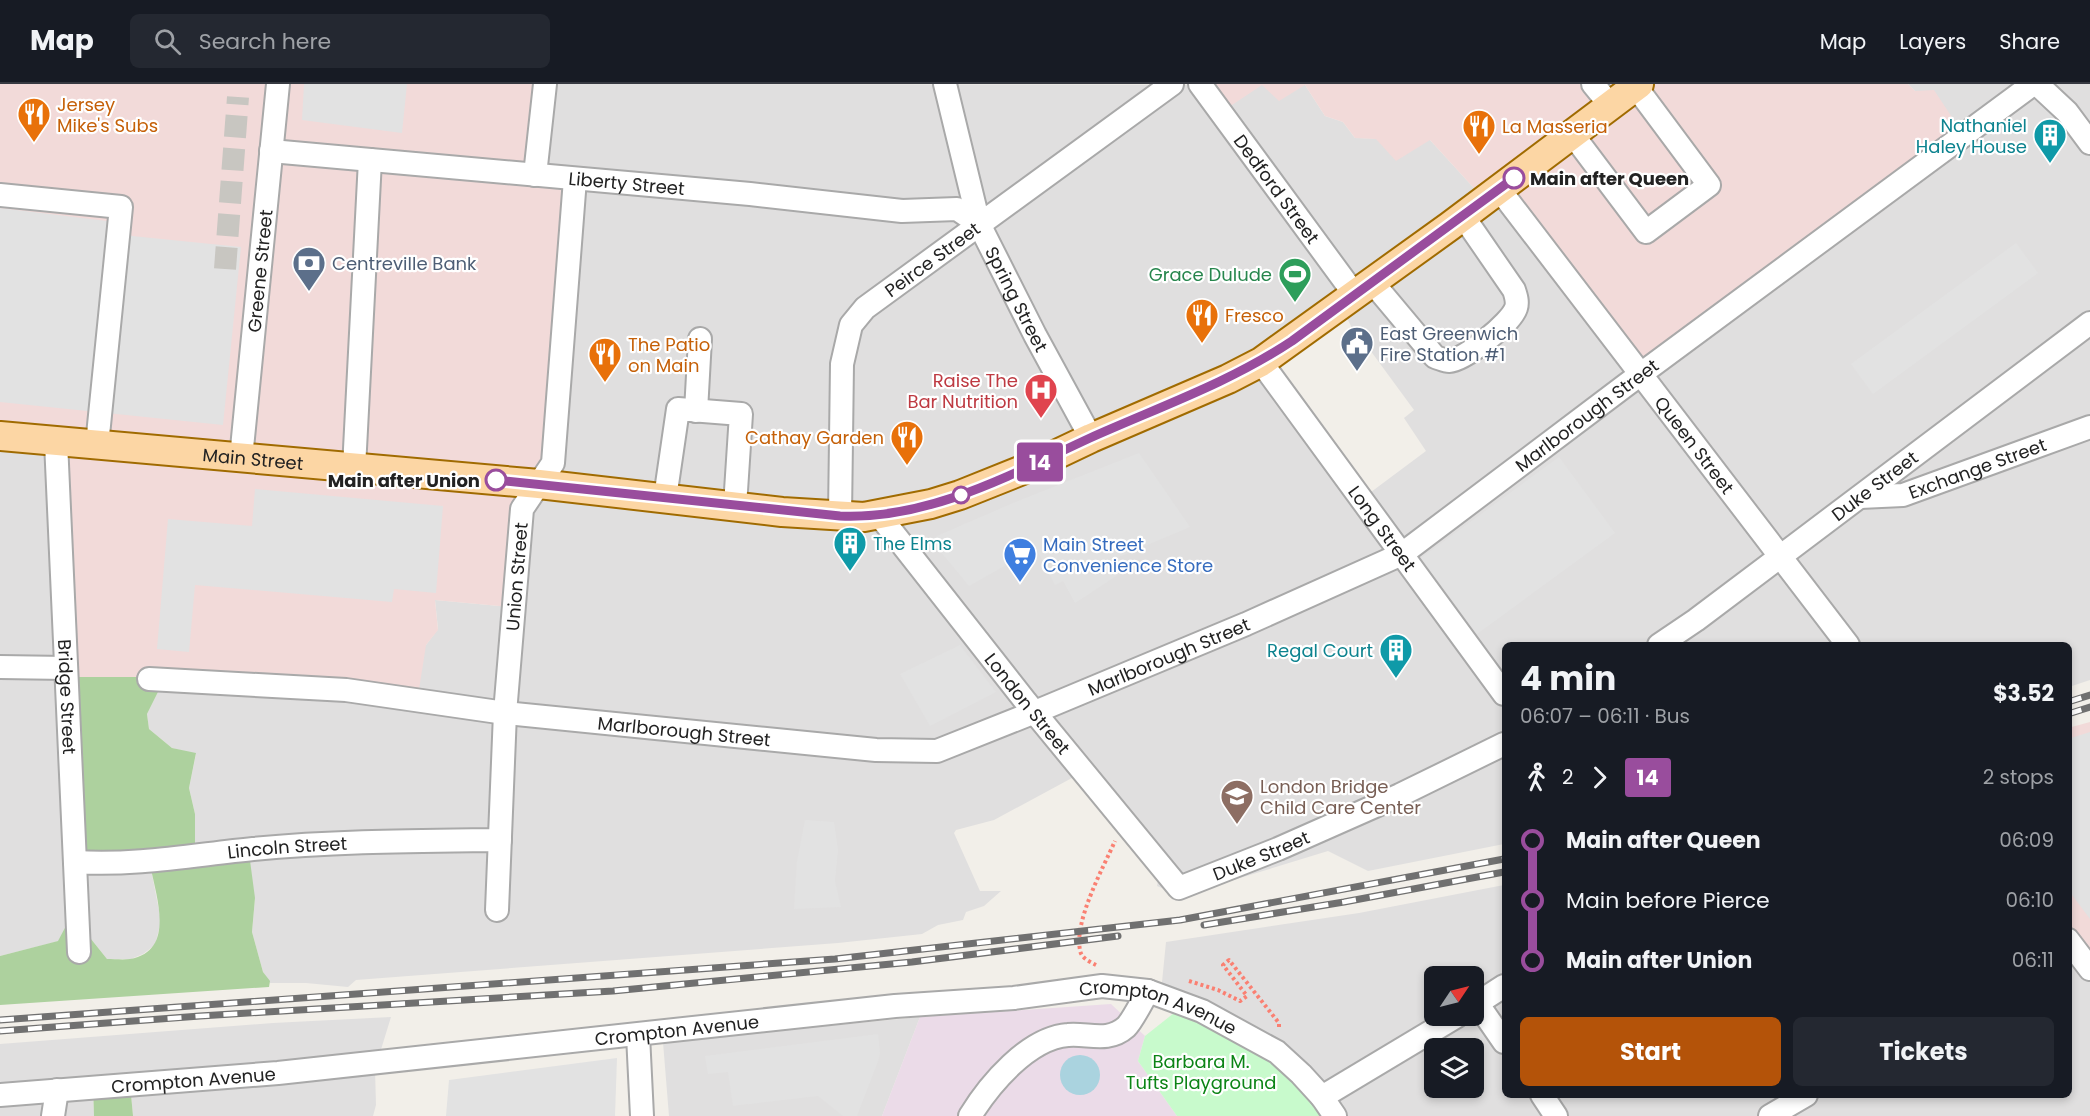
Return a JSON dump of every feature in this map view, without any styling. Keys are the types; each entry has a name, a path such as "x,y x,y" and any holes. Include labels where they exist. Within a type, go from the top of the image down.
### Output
{"main road":[{"name":"Main Street","path":"0,436 539,484 864,518 931,504 1030,467 1228,379 1261,362 1364,289 1637,86"}],"street":[{"name":"Greene Street","path":"241,458 278,84"},
{"path":"535,175 544,84"},
{"name":"Spring Street","path":"945,84 979,224 1035,335 1091,438"},
{"name":"Peirce Street","path":"840,516 842,364 851,324 865,308 1172,84"},
{"name":"Dedford Street","path":"1200,84 1364,289 1435,357 1450,361 1467,355 1487,340 1515,311 1517,301 1514,290 1463,216"},
{"path":"1593,84 1611,106"},
{"path":"2035,84 2067,112 2090,143"},
{"name":"Marlborough Street","path":"149,679 346,690 505,713 876,750 937,751 1246,624 1402,554 1641,373 2035,84"},
{"path":"1573,135 1646,232 1700,191 1709,184 1637,86"},
{"name":"Liberty Street","path":"271,151 750,194 902,211 957,209 979,224"},
{"path":"354,468 370,160"},
{"name":"Union Street","path":"497,910 505,713 522,509 553,463 574,179"},
{"name":"Queen Street","path":"1499,189 1846,642"},
{"path":"0,195 121,207 97,445"},
{"name":"Duke Street","path":"1663,642 1696,620 2090,323"},
{"path":"696,411 700,339"},
{"name":"Long Street","path":"1261,362 1502,691"},
{"path":"666,498 678,409 741,414 735,506"},
{"name":"Exchange Street","path":"1860,497 1903,495 2090,427"},
{"name":"Bridge Street","path":"56,442 79,951"},
{"name":"London Street","path":"879,515 1035,712 1179,888"},
{"path":"0,668 66,668"},
{"name":"Duke Street","path":"1179,888 1278,849 1400,795 1502,745"},
{"name":"Lincoln Street","path":"75,861 124,863 329,844 500,840"},
{"path":"2072,945 2090,969"},
{"name":"Crompton Avenue","path":"0,1095 278,1073 895,1006 1014,998 1102,987 1148,991 1202,1011 1277,1052 1322,1097 1335,1116"},
{"path":"1484,999 1502,987"},
{"path":"970,1116 996,1080 1033,1049 1049,1040 1066,1035 1097,1038 1117,1032 1127,1026 1148,991"},
{"path":"1484,1016 1502,1039"},
{"path":"1322,1097 1440,1026"},
{"path":"638,1035 642,1116"},
{"path":"53,1116 57,1090"},
{"path":"1544,1098 1556,1116"},
{"path":"1770,1116 1802,1102"}],"path":[{"path":"1107,967 1095,965 1084,958 1080,950 1082,917 1124,821"},
{"path":"1186,981 1218,990 1240,1001 1247,996 1223,965 1229,960 1279,1023 1277,1052"}],"shaded area":[{"path":"0,84 544,84 537,169 561,182 560,265 549,457 540,477 510,607 435,600 438,630 426,645 418,696 138,677 62,677 58,445 0,434"},
{"path":"304,84 407,84 402,133 302,120"},
{"path":"544,84 1305,85 1325,116 1343,122 1355,138 1430,140 1483,198 1915,91 1908,84 2090,84 2090,680 2072,686 2072,642 1502,642 1502,844 1368,871 1328,851 1181,896 1157,886 1161,865 1083,772 994,820 956,830 954,833 980,891 1001,891 984,906 966,912 963,920 938,925 922,934 838,943 356,980 348,987 306,983 270,983 263,972 252,932 255,898 195,853 195,814 189,788 196,754 172,748 149,729 147,714 164,680 426,645 438,629 435,600 510,607","holes":["1341,314 1348,320 1355,334 1359,335 1414,410 1404,418 1426,451 1363,498 1266,360"]},
{"path":"1203,84 1908,84 1915,91 1934,90 1963,134 1643,370 1497,194 1483,198 1430,140 1396,161 1376,139 1355,138 1343,122 1325,116 1305,85 1279,101 1262,85 1223,111"},
{"path":"0,208 107,221 132,236 241,247 223,425 0,402"},
{"path":"2016,243 2038,273 1873,394 1851,364"},
{"path":"0,434 53,439 161,921 155,945 131,959 107,959 87,934 0,956"},
{"path":"1139,453 1190,527 1119,557 1124,571 1075,603 1063,581 1055,585 1036,548 969,586 935,545 934,538 939,535"},
{"path":"1559,457 1615,533 1477,634 1421,558"},
{"path":"255,489 443,506 436,593 394,589 392,602 195,585 189,652 157,649 168,519 252,526"},
{"path":"960,645 996,692 930,726 900,674"},
{"path":"2090,722 2090,977 2072,952 2072,727"},
{"path":"2090,732 2090,919 2072,895 2072,738"},
{"path":"805,820 834,822 838,850 835,881 841,907 794,909 797,861"},
{"path":"1502,885 1502,1098 2072,1098 2072,952 2090,977 2090,1116 1335,1116 1292,1061 1203,1018 1171,1014 1162,982 1166,942 1359,913"},
{"path":"1111,1004 1145,1036 1138,1061 1177,1116 882,1116 920,1017"},
{"path":"391,1017 375,1069 376,1105 373,1116 133,1116 130,1084 93,1086 94,1116 0,1116 0,1044 273,1023"},
{"path":"920,1017 882,1116 669,1116 663,1042"},
{"path":"878,1034 880,1053 878,1061 857,1116 843,1116 818,1096 733,1106 728,1072 708,1074 705,1056"},
{"path":"617,1058 615,1116 446,1116 449,1080"}],"green space":[{"path":"62,677 138,677 164,680 147,714 149,729 172,748 196,753 189,788 195,814 195,853 249,853 255,898 252,932 263,972 270,981 269,987 0,1005 0,956 58,941 67,924 87,934 107,959 130,959 144,954 153,946 158,935 159,909 151,869 79,860"},
{"name":"Barbara M. Tufts Playground","path":"1174,1013 1239,1040 1295,1079 1325,1116 1177,1116 1138,1061 1145,1036"},
{"path":"130,1084 133,1116 94,1116 93,1086"}],"water":[{"path":"1080,1055 1088,1056 1094,1061 1099,1067 1099,1083 1094,1089 1088,1094 1080,1095 1072,1094 1066,1089 1061,1083 1060,1075 1061,1067 1066,1061 1072,1056"}],"tunnel":[{"path":"225,269 238,97"}],"railway":[{"path":"2072,701 2090,695"},
{"path":"2072,713 2090,707"},
{"path":"0,1020 835,959 1180,920 1502,859"},
{"path":"1204,925 1502,872"},
{"path":"0,1031 200,1016 613,991 912,962 1118,936"}],"bus line":[{"name":"14","path":"496,480 782,512 864,518 931,504 1030,467 1228,379 1261,362 1514,178"}],"place":[{"name":"Jersey Mike's Subs","path":"34,143"},
{"name":"La Masseria","path":"1479,155"},
{"name":"Nathaniel Haley House","path":"2050,164"},
{"name":"Main after Queen","path":"1514,178"},
{"name":"Centreville Bank","path":"309,292"},
{"name":"Grace Dulude","path":"1295,303"},
{"name":"Fresco","path":"1202,344"},
{"name":"East Greenwich Fire Station #1","path":"1357,372"},
{"name":"The Patio on Main","path":"605,383"},
{"name":"Raise The Bar Nutrition","path":"1041,419"},
{"name":"Cathay Garden","path":"907,466"},
{"name":"Main after Union","path":"496,480"},
{"name":"The Elms","path":"850,572"},
{"name":"Main Street Convenience Store","path":"1020,583"},
{"name":"Regal Court","path":"1396,679"},
{"name":"London Bridge Child Care Center","path":"1237,825"}]}
